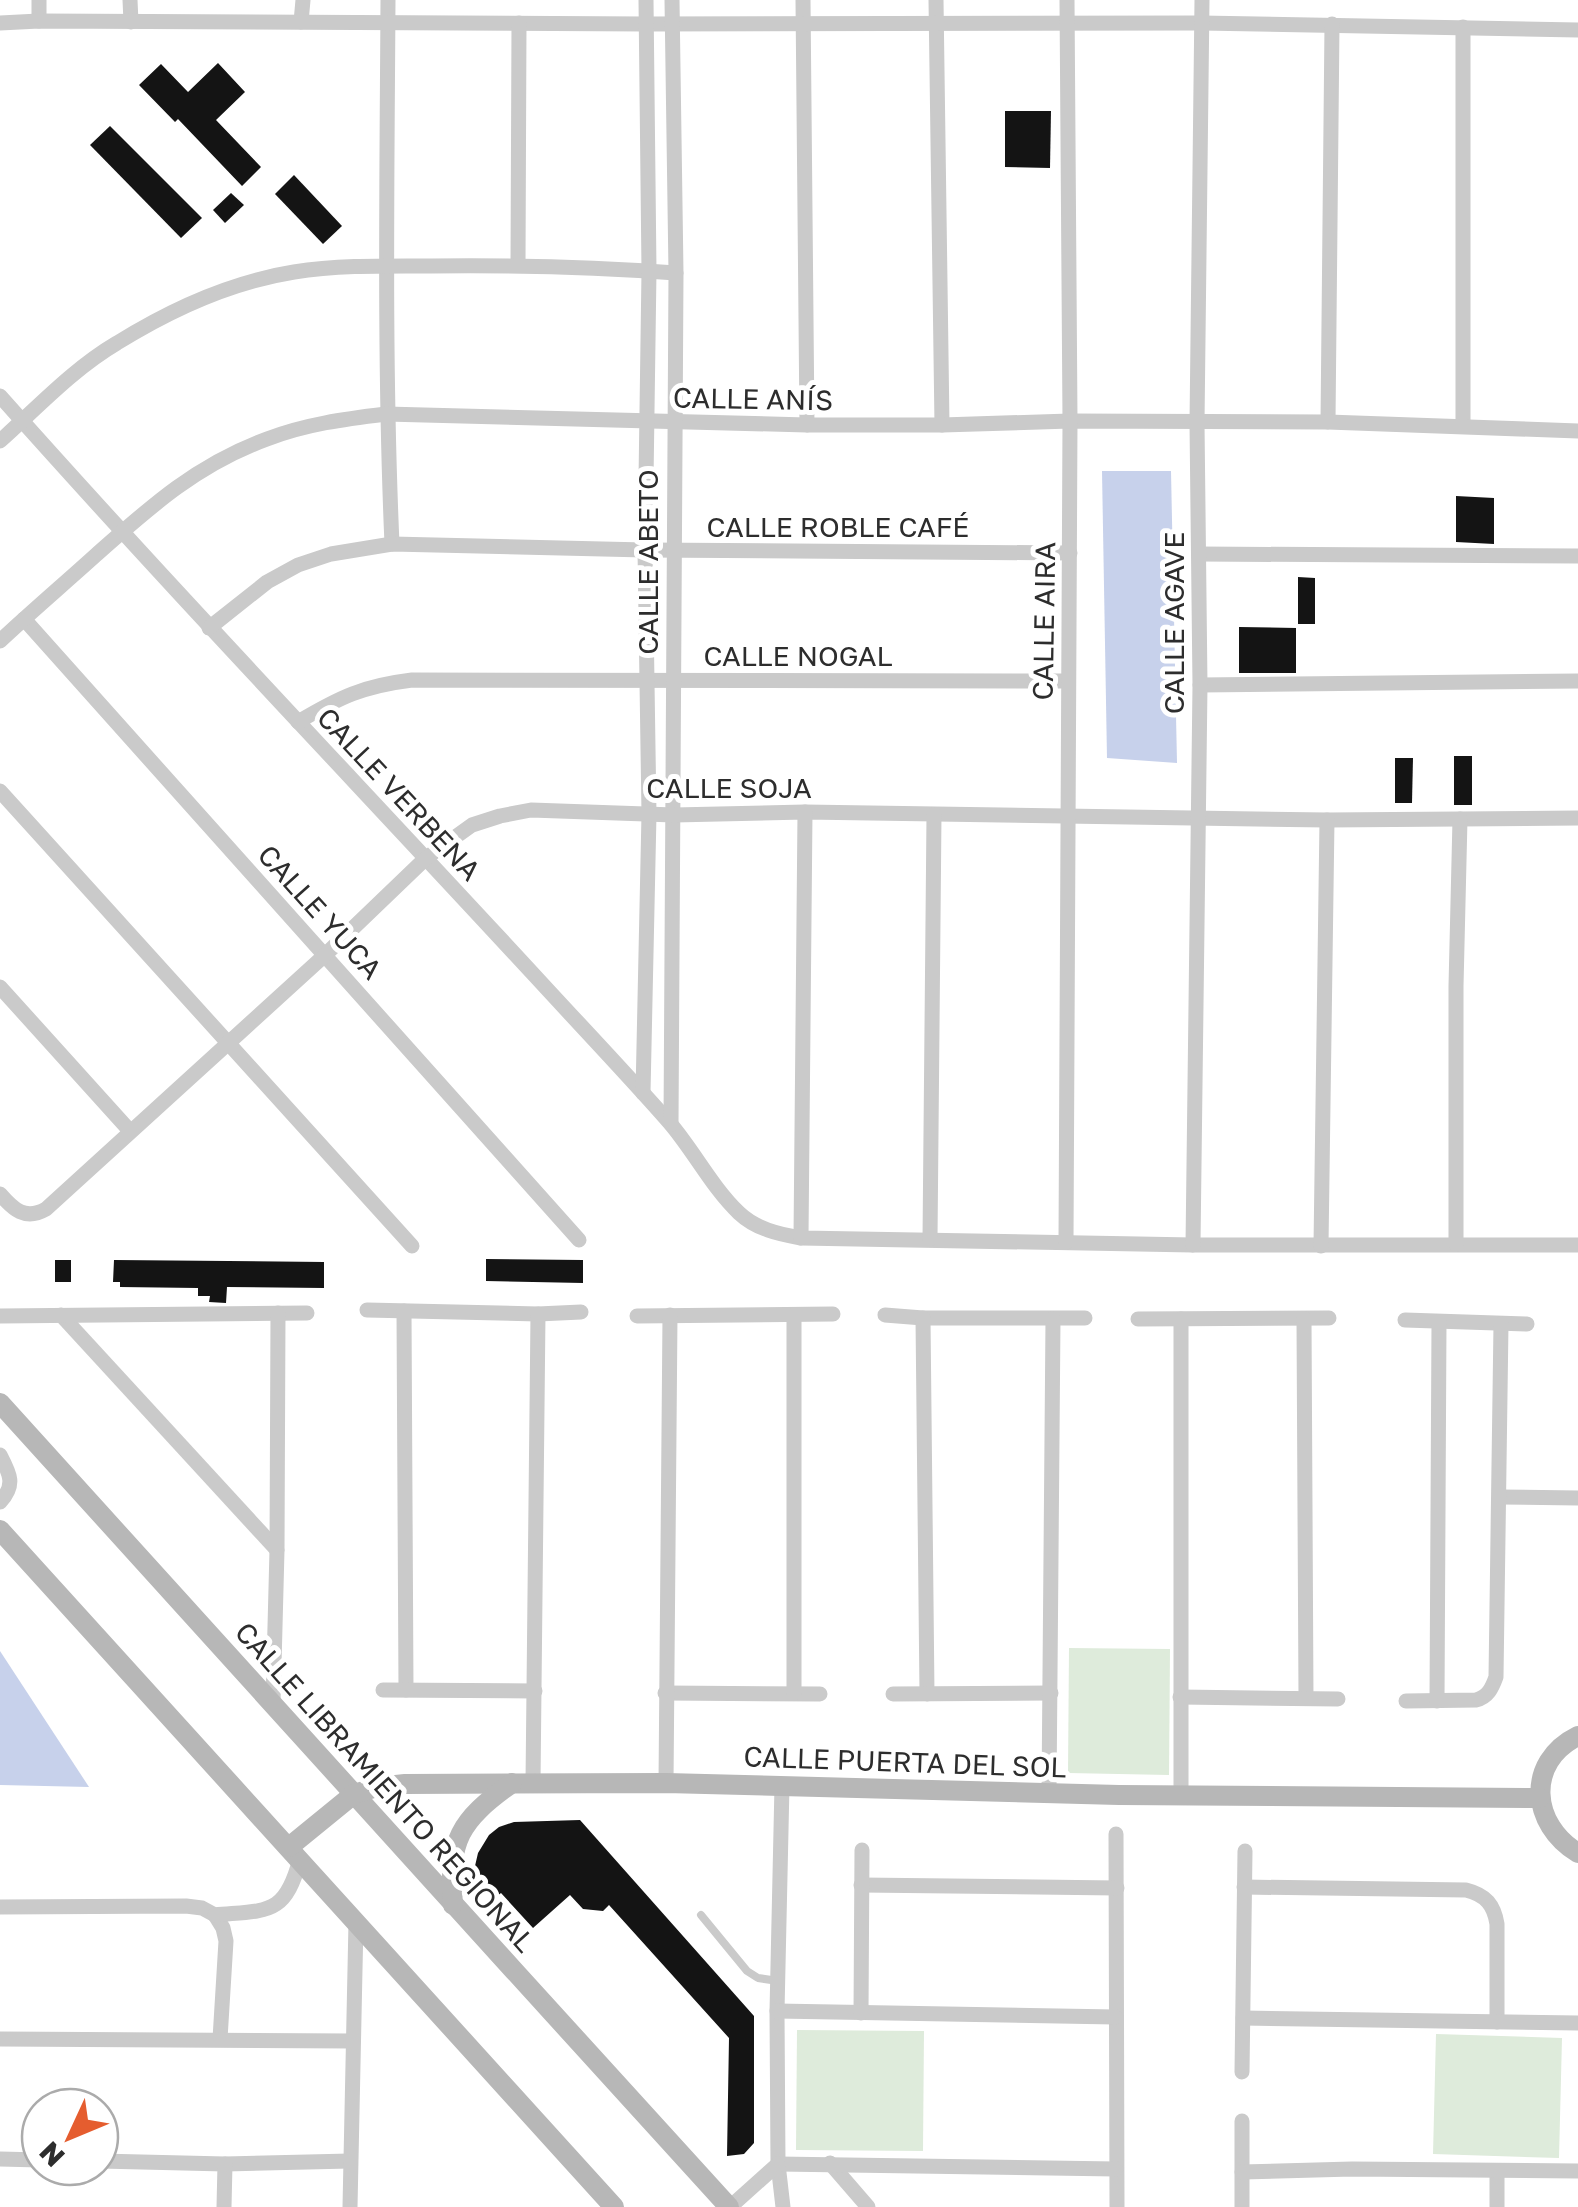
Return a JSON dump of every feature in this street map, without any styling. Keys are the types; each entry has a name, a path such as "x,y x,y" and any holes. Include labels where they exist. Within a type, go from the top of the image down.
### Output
{"street":[{"path":"39,0 39,21"},
{"path":"130,0 131,22"},
{"path":"301,22 302,0"},
{"path":"388,0 386,414 392,544"},
{"name":"CALLE ABETO","path":"642,1093 649,814 645,550 649,271 646,0"},
{"name":"CALLE ABETO","path":"672,0 676,273 672,1124"},
{"path":"803,0 807,425"},
{"path":"936,0 942,425"},
{"name":"CALLE AIRA","path":"1066,1242 1070,553 1067,0"},
{"name":"CALLE AGAVE","path":"1194,1245 1202,0"},
{"path":"518,265 519,23"},
{"path":"0,24 1201,23 1578,30"},
{"path":"1328,422 1332,24"},
{"path":"1462,27 1463,426"},
{"path":"0,441 78,370 114,344 161,318 250,282 346,266 518,265 676,273"},
{"name":"CALLE VERBENA","path":"0,396 209,628 672,1124 740,1214 758,1228 801,1238"},
{"name":"CALLE ANÍS","path":"0,640 121,532 191,476 268,438 311,425 386,414 807,425 1328,422 1578,431"},
{"name":"CALLE ROBLE CAFÉ","path":"209,628 268,582 298,565 331,554 392,544 673,551 1070,553"},
{"path":"1199,554 1578,556"},
{"name":"CALLE YUCA","path":"24,618 579,1240"},
{"name":"CALLE NOGAL","path":"298,722 363,688 401,681 1068,681"},
{"path":"1200,685 1578,681"},
{"path":"0,791 412,1246"},
{"path":"805,812 801,1238 1194,1245 1578,1245"},
{"name":"CALLE SOJA","path":"0,1194 17,1212 32,1214 46,1210 426,858 472,826 516,813 805,812 1326,820 1578,818"},
{"path":"930,1239 934,815"},
{"path":"1456,1244 1460,819"},
{"path":"1321,1246 1326,820"},
{"path":"0,987 130,1131"},
{"path":"367,1310 582,1312"},
{"path":"404,1311 406,1690"},
{"path":"1,1316 308,1313"},
{"path":"273,1703 278,1314"},
{"path":"453,1905 451,1863 465,1826 480,1808 522,1783 536,1690 538,1314"},
{"path":"638,1316 832,1314"},
{"path":"794,1315 794,1694"},
{"path":"60,1316 277,1550"},
{"path":"666,1783 670,1316"},
{"path":"885,1316 1085,1318"},
{"path":"924,1318 927,1694"},
{"path":"1050,1793 1054,1318"},
{"path":"1181,1796 1182,1318"},
{"path":"1138,1319 1328,1318"},
{"path":"1304,1320 1306,1698"},
{"path":"1405,1320 1527,1324"},
{"path":"1437,1701 1438,1322"},
{"path":"1406,1701 1483,1698 1496,1677 1501,1324"},
{"name":"CALLE LIBRAMIENTO REGIONAL","path":"0,1403 730,2207"},
{"path":"0,1455 11,1483 0,1502"},
{"path":"1500,1497 1578,1498"},
{"path":"0,1530 614,2207"},
{"path":"382,1690 536,1690"},
{"path":"665,1693 820,1694"},
{"path":"892,1694 1051,1694"},
{"path":"1180,1697 1338,1699"},
{"path":"1578,1736 1558,1749 1548,1763 1540,1798 1552,1832 1578,1853"},
{"name":"CALLE PUERTA DEL SOL","path":"294,1853 354,1794 405,1784 666,1783 1181,1796 1540,1798"},
{"path":"782,1785 777,2012 782,2207"},
{"path":"1116,1834 1117,2207"},
{"path":"861,2012 862,1850"},
{"path":"1242,2072 1244,1851"},
{"path":"215,1915 267,1910 292,1888 294,1853"},
{"path":"862,1884 1117,1888"},
{"path":"1244,1887 1466,1890 1484,1896 1495,1911 1497,1924 1497,2022"},
{"path":"0,1907 186,1906 215,1915 226,1941 220,2039"},
{"path":"350,2207 356,1922"},
{"path":"777,2012 1115,2017"},
{"path":"1243,2018 1578,2023"},
{"path":"0,2039 352,2041"},
{"path":"1242,2121 1242,2207"},
{"path":"120,2161 350,2161"},
{"path":"224,2207 225,2164"},
{"path":"730,2207 778,2164 1116,2168"},
{"path":"830,2164 868,2207"},
{"path":"1497,2171 1497,2207"},
{"path":"1242,2172 1578,2171"}],"lane":[{"path":"701,1915 747,1971 758,1978 778,1981"}],"green space":[{"path":"1069,1648 1170,1649 1169,1775 1068,1773"},
{"path":"797,2030 924,2031 923,2151 796,2150"},
{"path":"1436,2034 1562,2038 1559,2158 1433,2154"}],"water":[{"path":"1102,471 1171,471 1177,763 1107,758"},
{"path":"0,1651 89,1787 0,1785"}],"building":[{"path":"218,63 245,92 216,120 261,167 242,186 178,119 175,122 139,85 161,64 188,92"},
{"path":"1005,111 1051,111 1050,168 1005,167"},
{"path":"110,126 202,218 181,238 90,145"},
{"path":"294,175 342,226 323,244 275,194"},
{"path":"231,193 244,205 225,223 213,210"},
{"path":"1456,496 1494,498 1494,544 1456,542"},
{"path":"1298,577 1315,578 1315,624 1298,624"},
{"path":"1239,627 1296,628 1296,673 1239,673"},
{"path":"1454,756 1472,756 1472,805 1454,805"},
{"path":"1395,758 1413,758 1412,803 1395,803"},
{"path":"486,1259 583,1260 583,1283 486,1281"},
{"path":"55,1260 71,1260 71,1282 55,1282"},
{"path":"114,1260 324,1262 324,1288 227,1287 226,1303 209,1302 210,1296 198,1296 198,1288 120,1287 120,1282 113,1282"},
{"path":"580,1820 754,2016 754,2143 744,2154 727,2156 729,2038 609,1905 603,1911 583,1909 570,1895 533,1928 501,1893 492,1900 477,1882 478,1853 499,1827 514,1822"}]}
